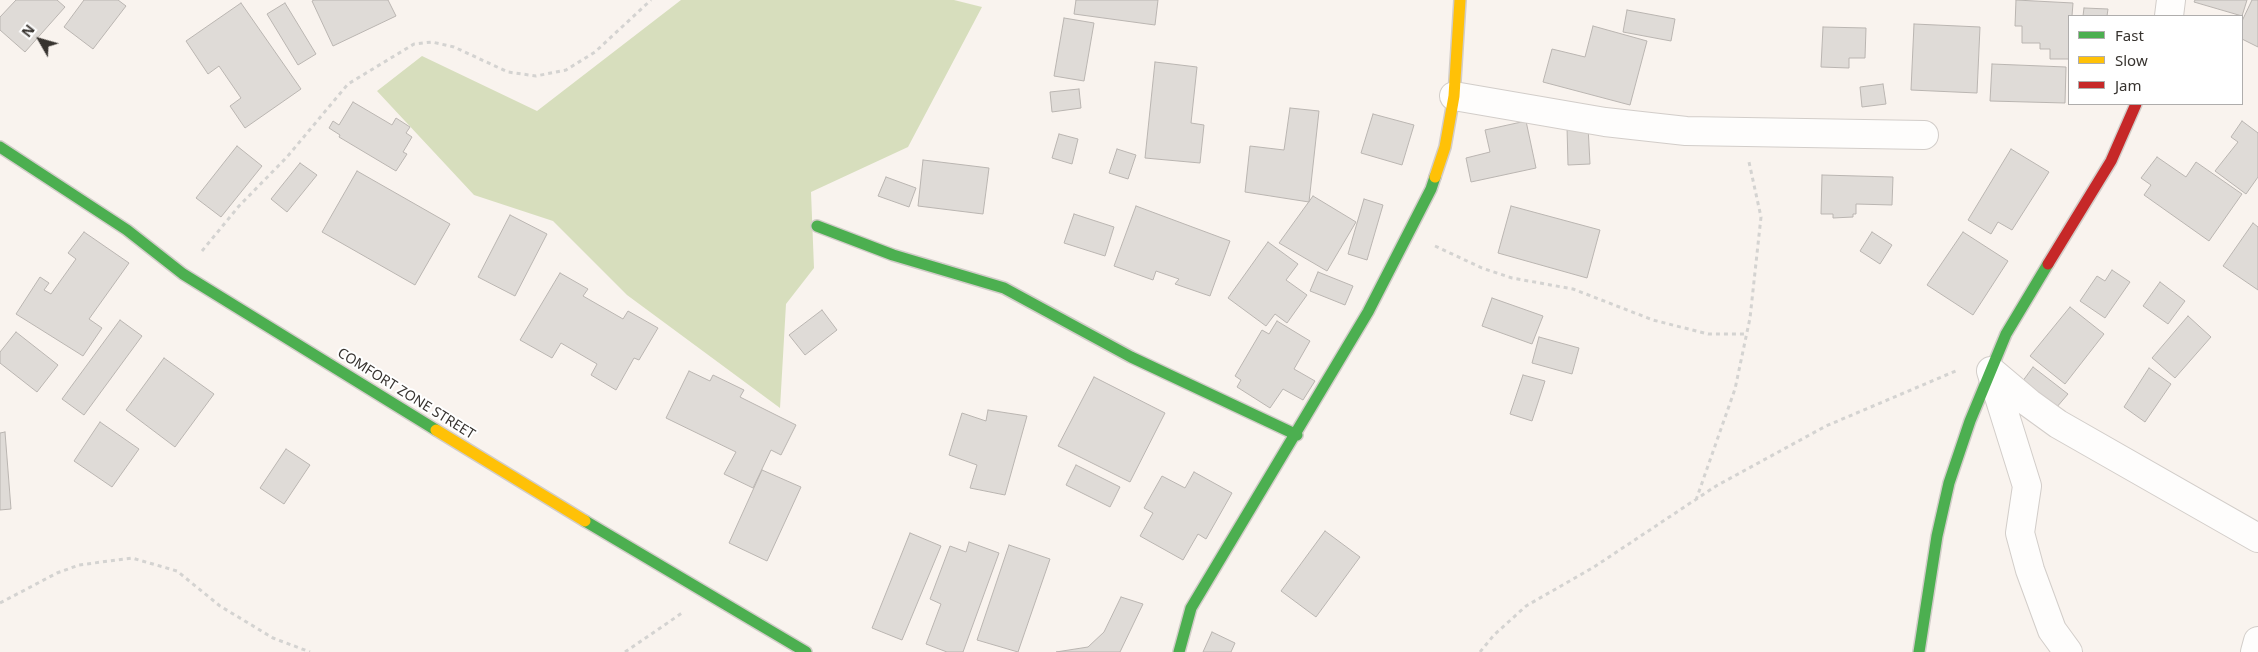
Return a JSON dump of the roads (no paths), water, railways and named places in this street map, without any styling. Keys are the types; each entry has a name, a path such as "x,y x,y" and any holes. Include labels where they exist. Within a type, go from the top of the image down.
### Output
{"street":[{"path":"1179,652 1191,608 1368,312 1431,189 1445,147 1454,96 1460,0 1455,0"},
{"path":"2169,15 2172,0"},
{"path":"1454,96 1605,122 1686,131 1745,134 1924,135"},
{"path":"1919,652 1936,536 1948,483 1970,421 2006,334 2111,161 2136,105"},
{"name":"COMFORT ZONE STREET","path":"0,147 127,230 183,274 546,498 806,652"},
{"path":"817,226 893,255 1004,288 1131,357 1296,435"},
{"path":"1994,362 2029,403 2058,424 2258,538"},
{"path":"1994,362 2027,486 2020,533 2030,570 2052,630 2068,652"},
{"path":"2255,652 2258,641"}]}
